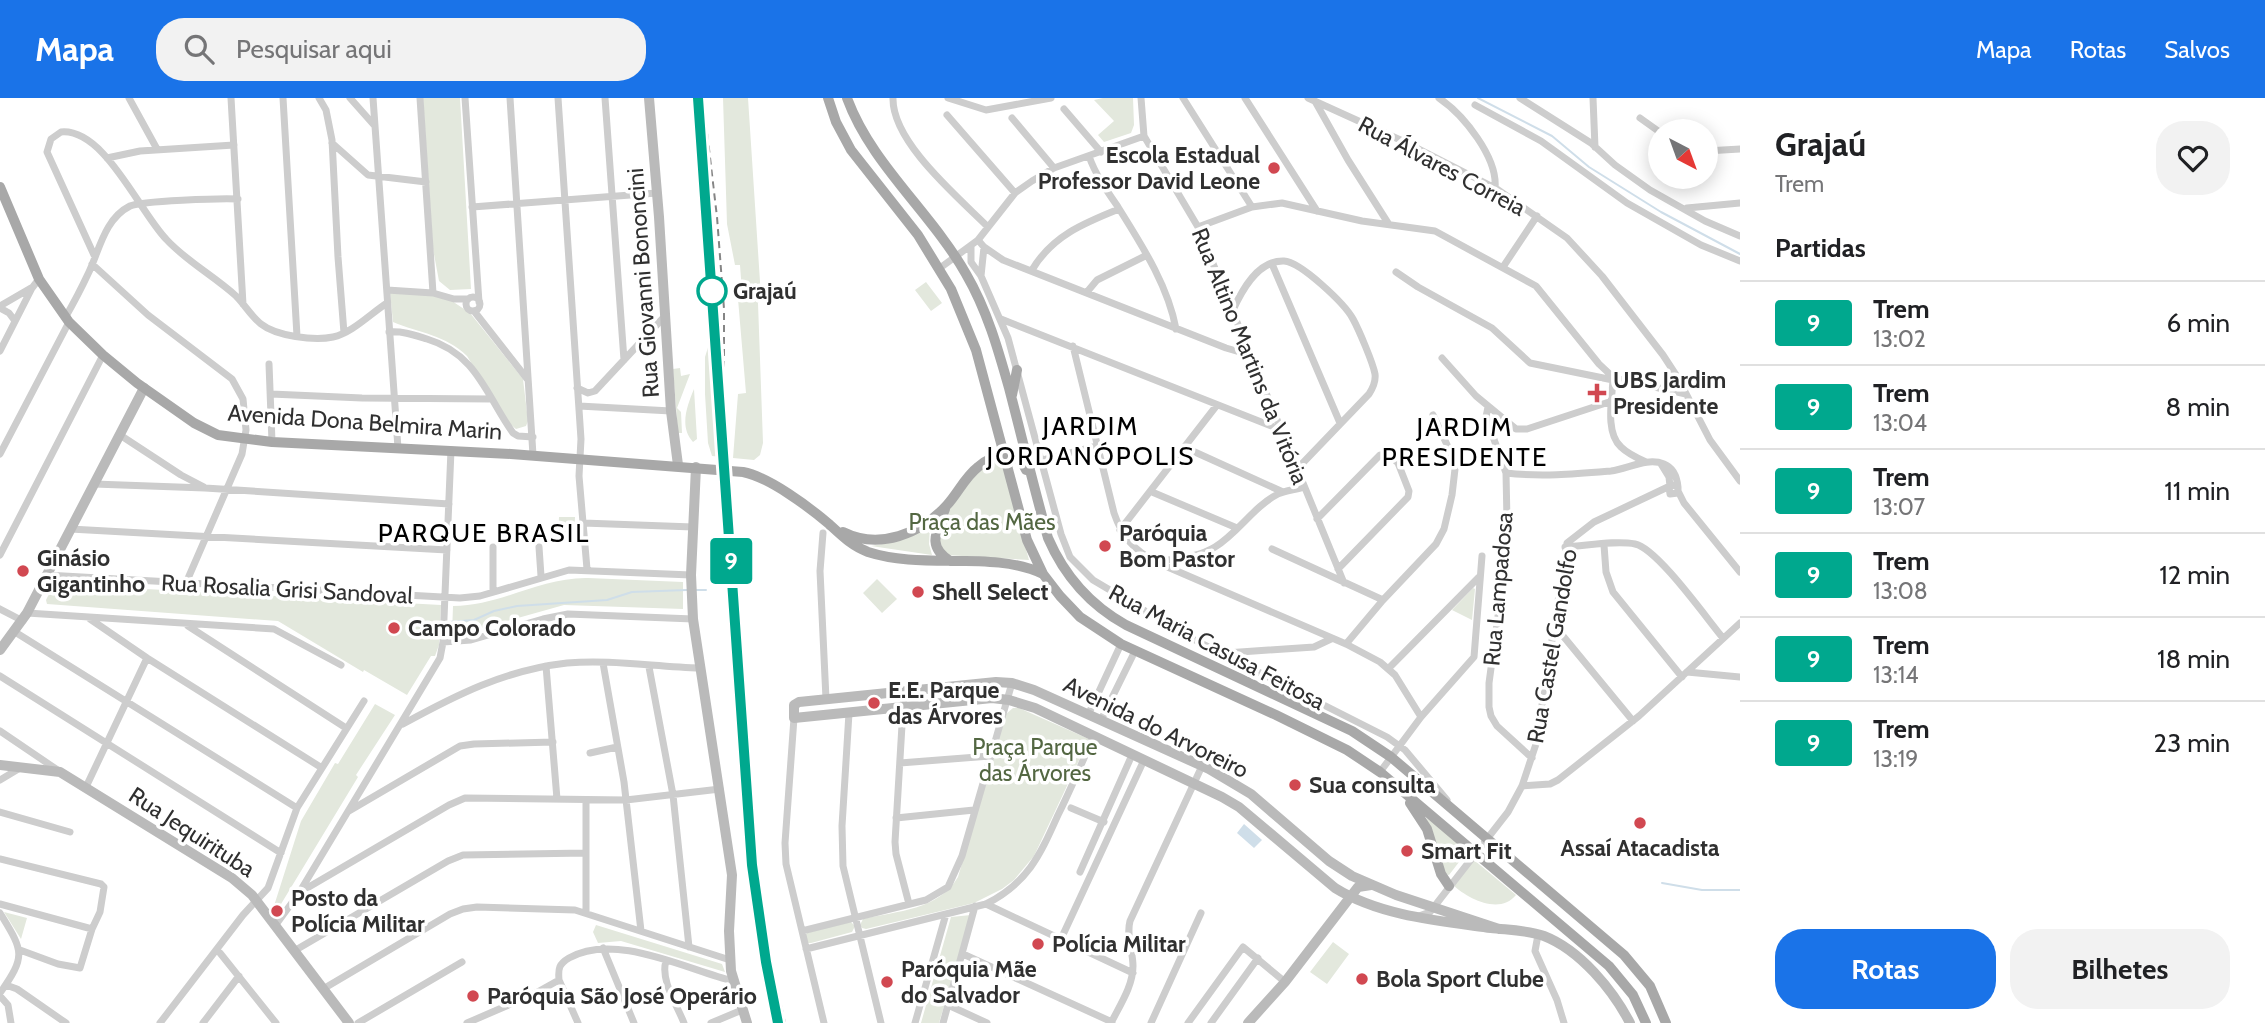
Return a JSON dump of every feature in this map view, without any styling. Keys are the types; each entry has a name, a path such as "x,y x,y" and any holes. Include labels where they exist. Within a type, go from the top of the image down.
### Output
{"main road":[{"path":"828,98 836,122 851,150 918,235 940,268 970,331 1025,533 1043,574 1080,617 1135,652 1276,715 1347,750 1380,772 1613,970 1633,995 1646,1023"},
{"path":"847,98 854,118 873,148 956,256 985,313 997,345 1048,538 1077,586 1108,614 1135,630 1352,731 1391,757 1624,955 1650,986 1666,1023"},
{"name":"Avenida Dona Belmira Marin","path":"0,187 40,279 67,320 103,355 145,388 206,429 229,438 533,455 743,472 767,480 827,529 871,553 904,560 1020,567 1043,574"},
{"path":"1011,397 1017,370"},
{"path":"1005,453 1016,455 1022,461 1039,504"},
{"name":"Avenida Dona Belmira Marin","path":"827,529 855,537 885,540 920,528 946,506 976,468 1005,453"},
{"path":"946,506 935,544 938,552 951,562"},
{"path":"1403,792 1427,829 1441,874 1449,886"}],"street":[{"path":"129,98 157,149"},
{"path":"231,98 243,304"},
{"path":"283,98 297,336"},
{"path":"319,98 326,110 332,143 344,333"},
{"path":"350,98 374,125"},
{"path":"373,98 398,448"},
{"path":"420,98 433,293"},
{"path":"465,98 476,278 473,303 483,321 529,380"},
{"path":"510,98 533,455"},
{"path":"558,98 579,406 579,476 587,569"},
{"path":"606,98 624,359"},
{"name":"Rua Giovanni Bononcini","path":"649,98 671,411 678,465"},
{"path":"893,98 893,108 908,139 988,227"},
{"path":"948,98 986,110 1051,98"},
{"path":"969,98 972,107"},
{"path":"940,268 978,240 1016,193 1054,168 1144,136 1140,98"},
{"path":"1183,98 1252,208"},
{"path":"1245,98 1317,211"},
{"name":"Rua Álvares Correia","path":"1308,98 1407,143 1495,188 1567,238 1602,276 1663,355 1710,440 1740,481"},
{"path":"1439,98 1462,119 1491,161 1495,188"},
{"path":"1520,98 1595,147 1650,190 1687,208 1705,221 1740,236"},
{"path":"1593,98 1595,147"},
{"path":"1316,103 1388,223"},
{"path":"1475,105 1541,141 1627,203 1701,245 1740,261"},
{"path":"1064,109 1101,152"},
{"path":"947,115 1016,193"},
{"path":"1012,118 1054,168"},
{"path":"1640,118 1648,124"},
{"path":"94,255 47,149 53,137 61,132 88,139 107,158 148,218 175,248 243,304 265,327 320,339 344,333 387,303"},
{"name":"Rua Altino Martins da Vitória","path":"1144,136 1198,227 1344,583"},
{"path":"332,143 365,173 426,182"},
{"path":"107,158 157,149 234,145"},
{"path":"1718,150 1740,149"},
{"path":"1089,156 1096,174 1147,255 1168,302 1175,328"},
{"path":"472,207 657,193"},
{"path":"0,454 67,320 94,255 113,221 130,206 139,204 238,199"},
{"path":"1198,227 1252,208 1282,203 1362,221 1435,231 1503,267 1543,293 1613,379 1615,440 1621,448 1646,462"},
{"path":"1687,208 1740,203"},
{"path":"1032,270 1044,253 1065,234 1078,225 1119,209"},
{"path":"1503,267 1537,216"},
{"path":"978,240 1003,260 1250,355"},
{"name":"Rua Maria Casusa Feitosa","path":"971,246 971,262 1002,319 1066,548 1077,566 1093,580 1178,631 1383,734 1400,746 1461,818"},
{"name":"Rua Maria Casusa Feitosa","path":"981,276 984,247"},
{"path":"1087,292 1097,280 1147,255"},
{"path":"1233,310 1256,272 1286,261 1299,266 1354,319 1374,369 1375,380 1371,390 1297,468"},
{"path":"92,264 148,315 234,382 244,404 245,439 242,454 186,583"},
{"path":"1272,264 1340,424"},
{"path":"1396,272 1492,328 1530,363 1686,394"},
{"path":"0,351 32,288 40,279"},
{"path":"15,321 0,307 32,288"},
{"path":"387,290 433,293 473,303"},
{"path":"577,388 588,393 596,391 666,316"},
{"path":"1002,319 1279,429"},
{"path":"389,332 420,337 446,345 457,352 471,366 514,434 533,437"},
{"path":"1073,346 1120,530 1135,548 1156,562 1346,644 1389,668 1421,717"},
{"path":"0,555 103,355"},
{"path":"1442,358 1488,407 1519,430 1612,401"},
{"path":"269,365 272,442"},
{"path":"0,650 25,617 145,388"},
{"path":"271,394 492,399"},
{"path":"1120,530 1217,405"},
{"path":"579,406 671,411"},
{"name":"Rua Lampadosa","path":"1488,407 1487,422 1506,473 1506,558 1489,683 1489,707 1496,726 1532,758"},
{"path":"1346,644 1436,544 1444,529 1455,469 1433,415"},
{"path":"120,435 205,488"},
{"path":"1043,460 1097,446"},
{"path":"1185,448 1283,492"},
{"path":"275,926 299,893 435,669 443,642 451,450"},
{"path":"1317,519 1383,453 1389,454 1398,463 1409,491 1407,500 1338,569"},
{"path":"1506,473 1551,476 1614,470 1646,462 1660,463 1668,474 1673,490 1740,572"},
{"path":"696,467 691,575 693,619 732,875 730,960 733,981 747,1023"},
{"path":"180,488 181,475"},
{"path":"94,484 205,488 449,504"},
{"path":"1156,562 1187,557 1216,547 1273,497 1304,488"},
{"name":"Rua Castel Gandolfo","path":"1419,916 1426,915 1477,853 1522,786 1532,758 1565,547 1574,536 1594,522 1658,493 1673,490"},
{"path":"1152,492 1237,528"},
{"path":"583,523 693,527"},
{"path":"70,529 447,550"},
{"path":"826,699 820,571 827,529"},
{"path":"1565,547 1628,544 1644,547 1723,638"},
{"path":"1604,545 1606,572 1613,592 1685,674 1740,677"},
{"path":"493,591 494,547"},
{"path":"539,547 541,576"},
{"path":"1272,549 1383,600"},
{"path":"1380,772 1421,717 1475,655 1482,556"},
{"path":"1178,571 1187,557"},
{"name":"Rua Rosalia Grisi Sandoval","path":"46,575 470,597 560,571 587,569 691,575"},
{"path":"1389,668 1479,577"},
{"path":"0,609 25,617 274,629 341,665"},
{"path":"443,642 471,640 568,614 693,619"},
{"path":"88,618 322,768"},
{"path":"1522,786 1553,783 1633,721 1740,623"},
{"path":"186,625 346,728"},
{"path":"1554,625 1633,721"},
{"path":"15,632 297,808"},
{"path":"1224,654 1314,647 1331,639"},
{"path":"1088,713 1121,644"},
{"path":"1101,720 1135,652"},
{"path":"86,787 147,658"},
{"path":"402,724 470,688 546,666 603,663 700,668"},
{"path":"603,663 626,800 641,931"},
{"path":"546,666 557,799"},
{"path":"649,667 673,795 689,947"},
{"path":"0,676 281,853"},
{"name":"Avenida do Arvoreiro","path":"1499,929 1371,885 1329,861 1241,787 1088,713 1012,683 996,682 826,699 794,705 794,718 978,699 1006,699 1035,708 1195,783 1239,807 1335,888 1350,897 1419,916 1542,936"},
{"path":"802,931 934,897 948,887 957,869 1012,683"},
{"path":"904,692 896,854 909,904"},
{"path":"160,1023 273,879 297,808 364,701"},
{"path":"849,713 841,849 881,1023"},
{"path":"794,718 785,854 824,1023"},
{"path":"0,731 60,772"},
{"path":"806,949 986,904 1006,892 1034,864 1094,736"},
{"path":"348,811 460,746 553,742"},
{"path":"590,753 617,747"},
{"path":"1080,872 1132,755"},
{"path":"36,769 40,763 38,756"},
{"path":"900,763 990,756"},
{"path":"1061,939 1144,760"},
{"name":"Rua Jequirituba","path":"0,765 60,772 232,878 257,901 344,1021"},
{"path":"963,954 1112,1023 1133,973 1128,926 1202,766"},
{"path":"0,780 21,767"},
{"path":"299,893 457,801 471,798 626,800 720,789"},
{"path":"586,800 586,912"},
{"path":"1071,808 1104,822"},
{"path":"896,818 974,810"},
{"path":"0,812 70,832"},
{"path":"294,951 447,861 463,855 586,853"},
{"path":"0,859 101,884 104,887 104,899 79,968 58,964 20,950"},
{"path":"1248,1023 1285,982 1360,885 1371,885"},
{"path":"0,904 92,929"},
{"path":"986,904 1133,973"},
{"path":"943,1023 975,906"},
{"path":"323,989 450,914 463,909 555,908 586,912 730,960"},
{"path":"0,913 20,950 17,965 0,994 8,1005 11,1023"},
{"path":"1151,1023 1201,913"},
{"path":"915,1023 946,914"},
{"path":"1564,1023 1535,951 1542,936 1576,956 1602,980 1630,1023"},
{"path":"1191,1022 1242,948 1245,947 1285,982"},
{"path":"603,948 634,1023"},
{"path":"578,1023 559,980 558,970 565,961 586,950 628,950 733,981"},
{"path":"220,953 276,1023"},
{"path":"1211,1023 1258,958"},
{"path":"666,961 665,978 684,1023"},
{"path":"358,1023 462,962"},
{"path":"205,1022 239,976"},
{"path":"467,1023 559,980"},
{"path":"6,985 17,989 66,1023"},
{"path":"948,1005 986,1023"},
{"path":"711,1023 742,1010"}],"green space":[{"path":"423,98 460,98 471,289 450,290 439,281 433,249"},
{"path":"723,98 748,98 761,297 758,303 763,443 760,455 754,460 733,458 738,394 746,393 738,299 749,296 748,291 742,292 740,265 735,265 727,224"},
{"path":"1133,98 1134,125 1131,133 1104,142 1098,135 1114,121 1094,100"},
{"path":"926,282 942,303 931,311 915,290"},
{"path":"390,292 435,295 452,301 470,313 523,379 528,421 526,426 516,429 510,424 467,356 459,349 441,339 393,322"},
{"path":"710,341 714,341 722,457 712,456 708,443 705,357"},
{"path":"680,368 681,376 690,374 677,408 681,412 682,433 678,433 673,369"},
{"path":"694,389 697,439 693,442 685,423"},
{"name":"Praça das Mães","path":"1001,460 1029,560 945,555 937,534 954,500 979,470"},
{"path":"559,517 575,517 574,539 558,539"},
{"path":"502,523 522,525 521,541 501,539"},
{"path":"930,526 929,544 932,555 871,546 895,542"},
{"path":"588,578 683,582 683,609 564,605 452,634 453,606 487,601 554,582"},
{"path":"877,579 897,599 882,613 863,593"},
{"path":"54,584 441,605 439,645 435,656 431,656 407,695 278,621 47,604 46,600"},
{"path":"1475,589 1472,620 1452,610"},
{"path":"375,704 395,715 356,775 358,777 278,909 273,909 301,821 335,763 338,764"},
{"name":"Praça Parque das Árvores","path":"1013,708 1019,708 1089,739 1034,856 1014,880 974,903 862,928 860,925 863,919 929,903 950,888 958,877 1006,714"},
{"path":"1426,818 1464,844 1466,853 1449,875 1445,874"},
{"path":"1474,860 1516,895 1502,904 1484,903 1453,885"},
{"path":"4,912 27,918 21,939"},
{"path":"971,915 939,1023 921,1023 951,917"},
{"path":"850,921 855,926 852,932 811,943 808,943 805,936 807,933"},
{"path":"596,925 722,964 725,972 621,941 598,943 593,932"},
{"path":"1333,942 1349,954 1327,984 1310,972"}],"shaded area":[{"path":"1244,824 1262,840 1254,848 1237,833"}],"waterway":[{"path":"1478,98 1552,136 1589,167 1661,212 1740,254"},
{"path":"449,622 474,620 494,611 517,606 607,600 632,592 687,590"},
{"path":"696,590 706,590"},
{"path":"1662,883 1702,890 1740,890"}],"railway":[{"path":"703,98 717,217 724,309 724,419 759,872 770,955 785,1023"}],"train":[{"name":"9","path":"698,98 752,865 778,1023"}],"place":[{"name":"Escola Estadual Professor David Leone","path":"1274,168"},
{"name":"Grajaú","path":"712,291"},
{"name":"UBS Jardim Presidente","path":"1597,393"},
{"name":"Paróquia Bom Pastor","path":"1105,546"},
{"name":"Ginásio Gigantinho","path":"23,571"},
{"name":"Shell Select","path":"918,592"},
{"name":"Campo Colorado","path":"394,628"},
{"name":"E.E. Parque das Árvores","path":"874,703"},
{"name":"Sua consulta","path":"1295,785"},
{"name":"Assaí Atacadista","path":"1640,823"},
{"name":"Smart Fit","path":"1407,851"},
{"name":"Posto da Polícia Militar","path":"277,911"},
{"name":"Polícia Militar","path":"1038,944"},
{"name":"Bola Sport Clube","path":"1362,979"},
{"name":"Paróquia Mãe do Salvador","path":"887,982"},
{"name":"Paróquia São José Operário","path":"473,996"}],"district":[{"name":"JARDIM JORDANÓPOLIS","path":"1091,441"},
{"name":"JARDIM PRESIDENTE","path":"1465,442"},
{"name":"PARQUE BRASIL","path":"484,533"}]}
